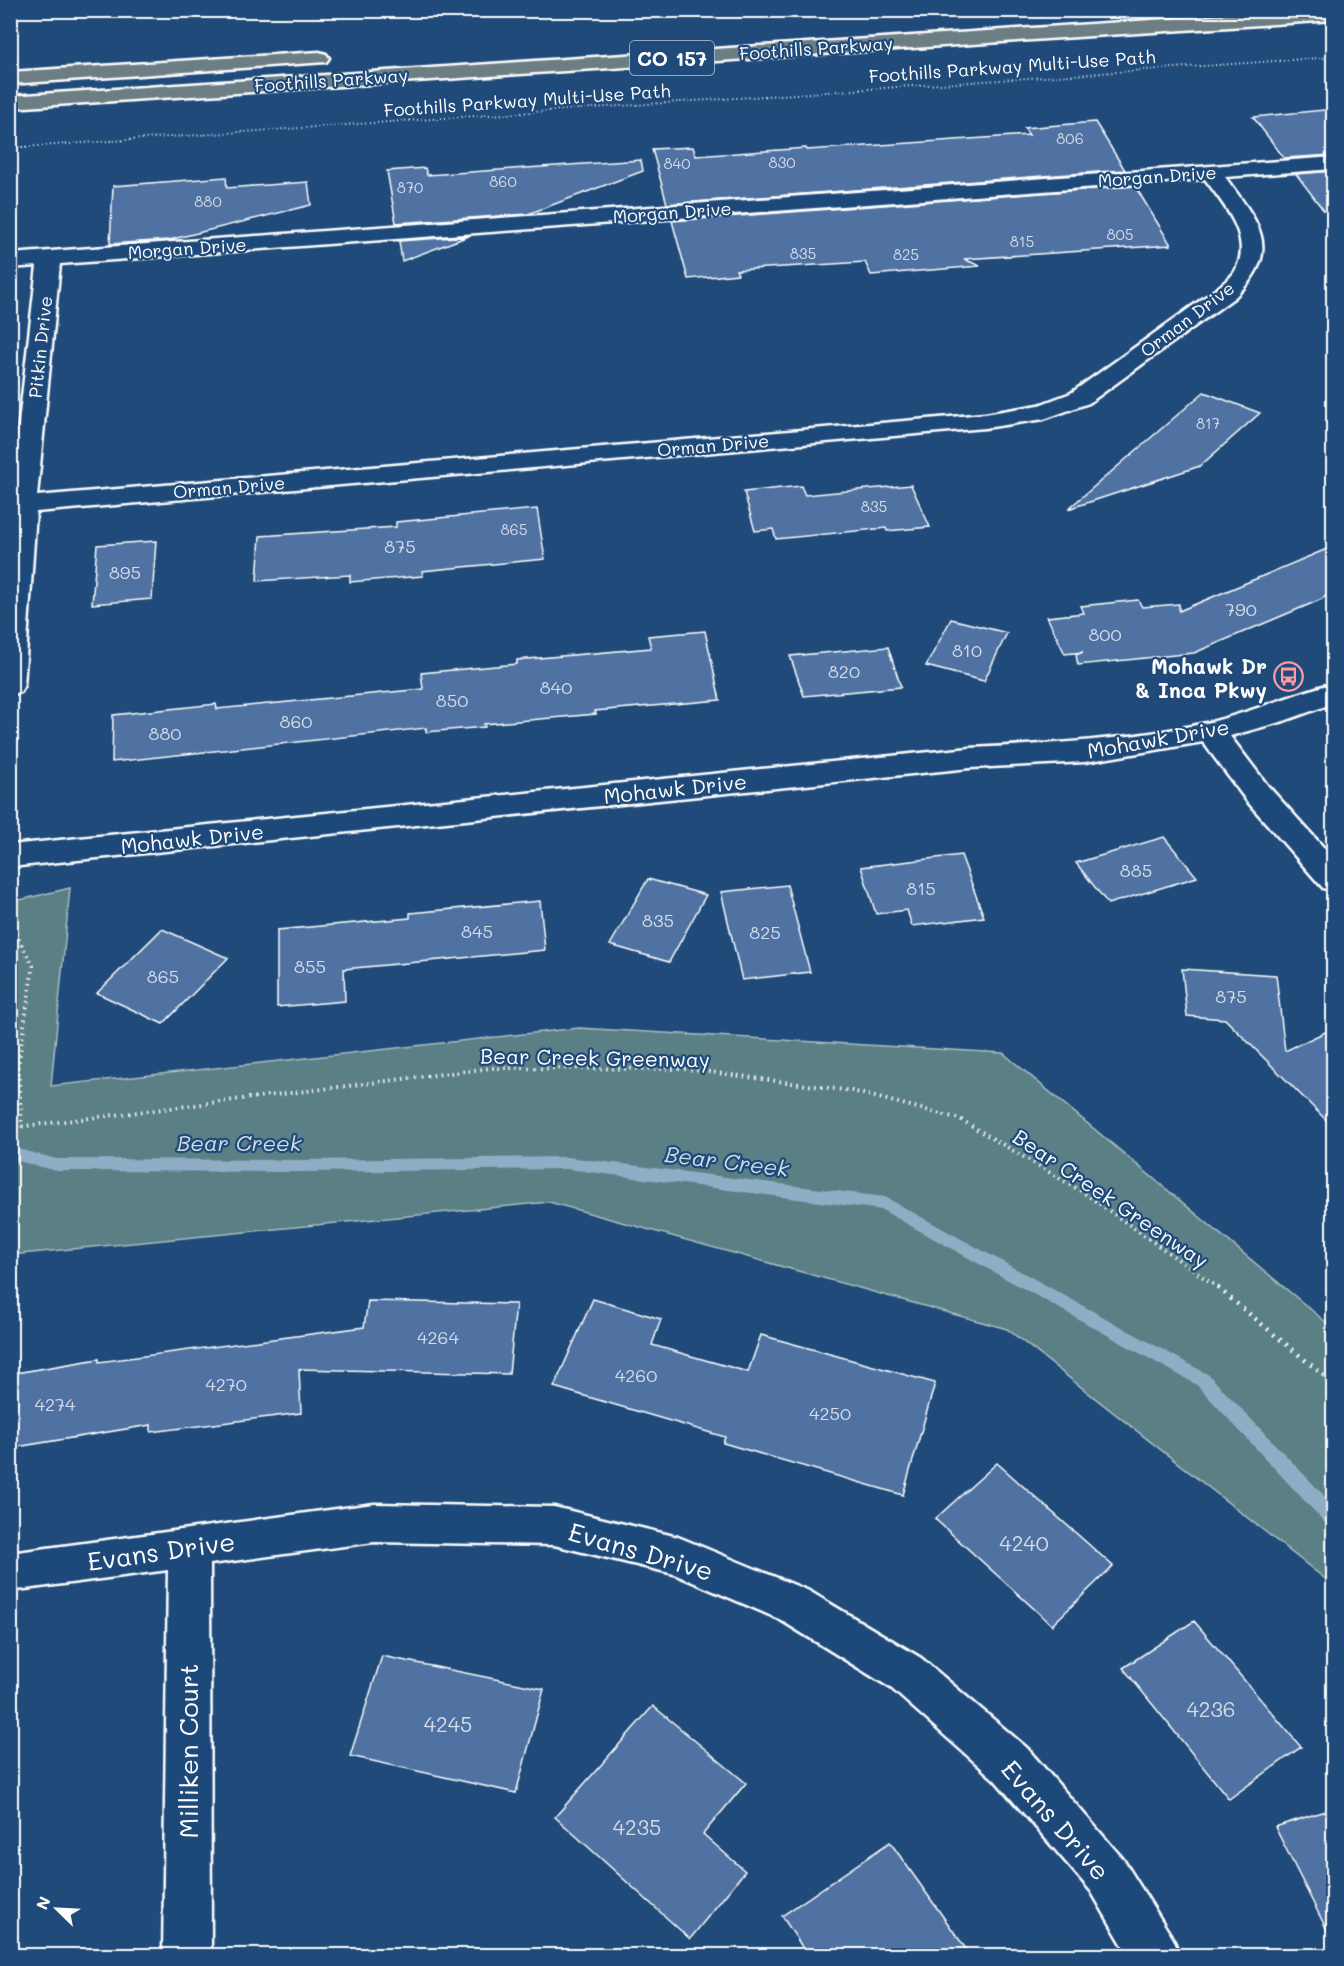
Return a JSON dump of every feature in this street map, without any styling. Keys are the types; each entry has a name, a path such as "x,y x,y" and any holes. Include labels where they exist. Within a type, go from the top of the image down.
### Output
{"highway":[{"name":"Foothills Parkway","path":"10,102 1334,14"},
{"name":"Foothills Parkway","path":"10,78 342,57"}],"street":[{"name":"Morgan Drive","path":"10,261 1334,163"},
{"name":"Orman Drive","path":"24,505 986,421 1044,412 1080,398 1227,292 1246,273 1253,251 1249,228 1211,172"},
{"name":"Pitkin Drive","path":"10,686 24,505 49,258"},
{"name":"Mohawk Drive","path":"10,856 970,758 1085,752 1211,732 1286,712 1334,692"},
{"path":"1211,732 1257,793 1334,880"},
{"name":"Evans Drive","path":"10,1572 374,1523 554,1526 678,1556 794,1605 906,1673 1011,1764 1107,1875 1156,1956"},
{"name":"Milliken Court","path":"187,1956 189,1547"}],"path":[{"name":"Foothills Parkway Multi-Use Path","path":"10,148 1334,57"},
{"path":"10,923 33,966 18,1067 22,1127"},
{"name":"Bear Creek Greenway","path":"10,1128 491,1068 687,1069 852,1091 960,1119 1075,1187 1235,1300 1334,1384"}],"green space":[{"path":"70,888 51,1086 579,1028 1003,1053 1333,1328 1333,1585 1007,1329 549,1202 11,1255 11,902"}],"building":[{"path":"1334,109 1334,155 1284,158 1253,117"},
{"path":"1095,122 1125,170 667,204 652,149 693,147 696,156 806,148 807,150 1029,135 1024,128"},
{"path":"641,160 643,171 528,214 396,223 387,171 425,168 427,175"},
{"path":"1334,171 1334,224 1296,174"},
{"path":"226,177 227,188 308,182 311,205 169,240 110,244 113,186"},
{"path":"1135,186 1171,245 964,259 980,266 871,275 865,262 736,270 738,274 688,279 672,221"},
{"path":"469,236 402,261 399,241"},
{"path":"1204,392 1260,413 1200,466 1068,509"},
{"path":"911,485 930,527 887,531 886,528 776,539 773,529 755,531 744,492 801,486 805,495"},
{"path":"537,509 545,559 422,571 423,576 350,582 350,575 257,581 260,536 396,527 396,522"},
{"path":"156,541 152,599 92,604 97,545"},
{"path":"1334,546 1334,589 1322,599 1194,653 1078,665 1076,655 1083,652 1065,654 1047,617 1084,613 1081,606 1138,600 1142,607 1179,604 1179,611"},
{"path":"951,619 1007,633 984,681 926,666"},
{"path":"705,631 720,700 595,711 596,714 484,724 485,727 426,732 426,728 112,762 113,715 216,704 217,709 423,689 421,673 517,664 517,660 651,648 648,636"},
{"path":"888,647 901,687 804,696 790,656"},
{"path":"1164,837 1197,877 1108,904 1076,863"},
{"path":"961,855 984,917 912,926 907,910 876,914 861,867"},
{"path":"648,879 706,895 669,962 610,945"},
{"path":"787,885 810,972 742,980 721,892"},
{"path":"540,901 545,950 344,969 345,1001 277,1007 277,930 410,918 410,913"},
{"path":"162,929 228,958 163,1024 97,993"},
{"path":"1182,969 1276,975 1285,1051 1334,1028 1334,1128 1225,1019 1187,1016"},
{"path":"593,1299 661,1319 652,1345 748,1372 761,1335 935,1383 903,1495 723,1443 725,1437 554,1387"},
{"path":"368,1301 516,1304 509,1374 299,1369 301,1413 151,1432 151,1425 10,1448 10,1374 99,1359 99,1362 364,1327"},
{"path":"997,1463 1113,1566 1052,1625 935,1519"},
{"path":"1194,1621 1301,1747 1229,1799 1123,1668"},
{"path":"382,1656 544,1689 516,1793 350,1756"},
{"path":"653,1706 746,1783 703,1834 745,1871 690,1939 555,1817"},
{"path":"1334,1808 1334,1944 1275,1827"},
{"path":"890,1842 971,1956 808,1956 782,1916"}],"waterway":[{"name":"Bear Creek","path":"10,1153 57,1165 299,1166 567,1163 885,1204 1203,1380 1334,1519"}],"place":[{"name":"Mohawk Dr & Inca Pkwy","path":"1288,677"}]}
